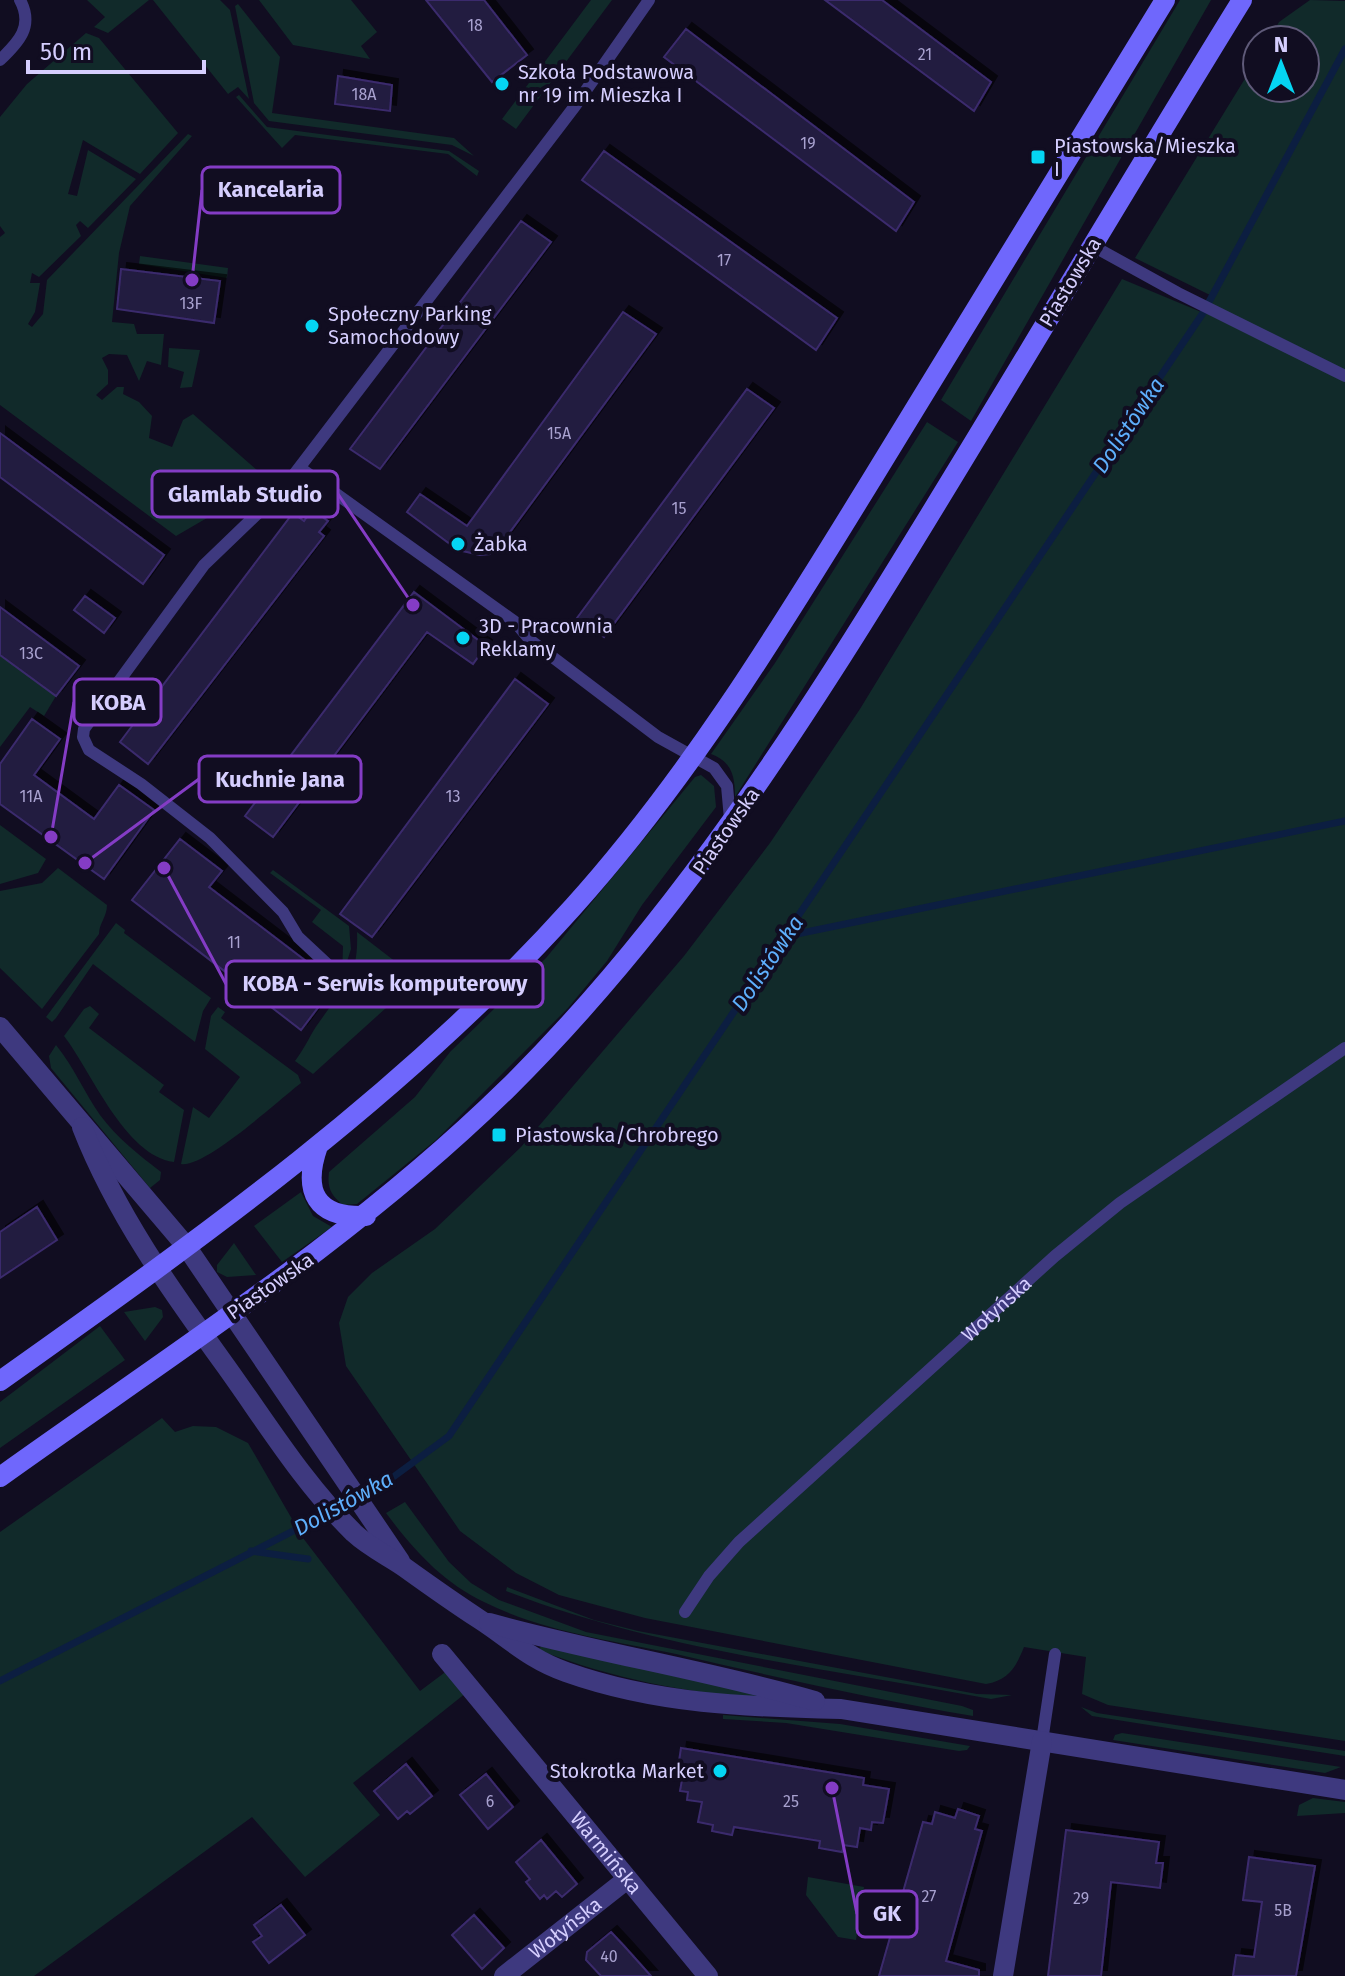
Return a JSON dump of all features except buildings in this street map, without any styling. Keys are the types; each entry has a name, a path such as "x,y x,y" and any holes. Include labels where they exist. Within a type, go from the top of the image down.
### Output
{"main road":[{"path":"0,1381 156,1269 318,1146 449,1034 563,917 692,759 832,544 1165,0"},
{"name":"Piastowska","path":"0,1477 366,1216 480,1115 577,1015 671,906 729,828 828,682 1242,0"},
{"path":"318,1146 312,1163 315,1196 327,1211 341,1217 366,1216"}],"street":[{"path":"0,1027 186,1246 405,1568"},
{"path":"82,1127 99,1171 156,1269 268,1431 354,1533 481,1620 513,1647 616,1688 695,1703 841,1709"},
{"path":"481,1620 551,1640 699,1670 841,1709 1345,1790"},
{"name":"Warmińska","path":"442,1654 708,1976"},
{"path":"1003,1976 1042,1741"},
{"name":"Wołyńska","path":"504,1976 626,1880"}],"lane":[{"path":"0,60 21,39 26,25 26,11 20,0"},
{"path":"328,965 298,937 283,912 210,838 141,784 89,750 83,737 84,729 204,565 283,489 300,468 575,106 649,0"},
{"path":"1091,245 1183,296 1345,376"},
{"path":"300,468 515,622 530,640 692,759 720,774 730,804 729,828"},
{"name":"Wołyńska","path":"685,1612 709,1576 739,1542 1055,1256 1120,1203 1345,1048"},
{"path":"1042,1741 1055,1654"}],"green space":[{"path":"87,0 149,0 108,33 94,27 105,17"},
{"path":"153,0 220,0 230,10 249,99 238,87 228,94"},
{"path":"259,0 351,0 377,32 361,46 370,59 293,45"},
{"path":"591,0 612,0 516,129 502,119"},
{"path":"1180,0 1211,0 971,421 941,400"},
{"path":"1310,0 1345,1 1345,1741 1108,1705 1082,1694 1086,1657 1024,1647 1011,1672 986,1684 645,1618 559,1595 516,1573 460,1531 346,1366 339,1323 348,1297 372,1273 435,1229 521,1147 684,956 770,843 860,709 1122,279 1206,314 1214,297 1135,258 1241,85 1241,104 1321,104 1321,24 1279,22"},
{"path":"238,4 280,57 272,113 454,138 474,156 452,145 269,121 254,103 235,6"},
{"path":"86,33 99,38 178,133 140,174 83,140 68,194 77,196 88,150 136,179 88,228 80,221 76,225 81,236 39,277 32,273 30,283 40,283 35,312 28,324 32,327 43,314 47,280 188,134 192,136 130,206 119,253 112,322 134,324 137,334 164,334 161,365 147,361 139,381 127,355 109,354 102,358 108,370 108,384 96,395 102,400 117,387 124,387 123,394 139,402 152,416 149,438 172,447 183,420 193,414 257,470 207,518 176,536 0,405 0,237 5,233 0,226 0,117 27,84"},
{"path":"239,95 267,127 449,151 479,171 477,176 448,154 295,135 282,148 236,97"},
{"path":"140,256 228,268 227,278 139,264"},
{"path":"169,348 200,350 192,387 180,388 184,372 168,367"},
{"path":"927,422 958,442 735,797 731,771 724,761 711,754 775,663"},
{"path":"0,655 56,696 44,716 30,707 0,747"},
{"path":"701,775 714,786 716,807 642,905 607,961 568,1008 436,1140 357,1204 343,1205 331,1191 329,1172 415,1097 450,1052 546,958 695,777"},
{"path":"0,825 46,859 38,873 0,884"},
{"path":"58,868 107,905 107,909 99,934 42,1009 0,968 0,891 42,883"},
{"path":"273,870 349,926 351,949 342,977 343,946 312,922 321,910 270,873"},
{"path":"116,923 125,930 124,933 211,998 203,1011 195,1042 93,964 56,1018 52,1022 46,1017"},
{"path":"357,932 418,979 313,1074 295,1061 348,982 355,961"},
{"path":"90,1006 99,1014 89,1028 164,1085 159,1092 184,1110 174,1162 156,1156 125,1129 64,1036 84,1009"},
{"path":"218,1007 225,1012 221,1018 298,1075 301,1083 224,1145 192,1162 181,1164 193,1107 209,1118 240,1077 205,1049 211,1016"},
{"path":"56,1045 107,1123 161,1172 160,1180 150,1188 51,1068 49,1056"},
{"path":"301,1192 313,1216 332,1227 282,1262 254,1226"},
{"path":"234,1243 256,1275 227,1277 217,1272 217,1265"},
{"path":"155,1307 162,1310 163,1317 145,1341 124,1312"},
{"path":"100,1326 125,1360 0,1448 0,1402"},
{"path":"162,1418 175,1432 193,1426 216,1427 248,1443 303,1538 420,1691 452,1667 471,1689 353,1783 380,1815 305,1877 252,1817 34,1976 0,1976 0,1532"},
{"path":"405,1502 449,1562 471,1583 499,1600 586,1632 962,1706 973,1710 973,1716 861,1695 530,1621 484,1602 442,1575 386,1513"},
{"path":"507,1587 594,1620 638,1631 977,1694 1012,1695 991,1699 685,1643 624,1629 565,1612 506,1591"},
{"path":"541,1646 766,1695 766,1699 679,1689 623,1677 539,1650"},
{"path":"1081,1707 1097,1713 1345,1751 1345,1756 1092,1716"},
{"path":"723,1715 840,1724 970,1746 967,1750 959,1751 786,1723 723,1719"},
{"path":"1122,1733 1341,1767 1325,1773 1113,1740 1115,1735"},
{"path":"1313,1798 1345,1802 1345,1813 1297,1816 1299,1805"},
{"path":"808,1877 864,1887 856,1940 838,1937 806,1895"}],"waterway":[{"name":"Dolistówka","path":"0,1681 381,1486 449,1436 1203,313 1345,49"},
{"path":"787,936 1345,821"},
{"path":"251,1551 308,1559"}],"place":[{"name":"Szkoła Podstawowa nr 19 im. Mieszka I","path":"502,84"},
{"name":"Piastowska/Mieszka I","path":"1038,157"},
{"name":"Kancelaria","path":"192,280"},
{"name":"Społeczny Parking Samochodowy","path":"312,326"},
{"name":"Żabka","path":"458,544"},
{"name":"Glamlab Studio","path":"413,605"},
{"name":"3D - Pracownia Reklamy","path":"463,638"},
{"name":"KOBA","path":"51,837"},
{"name":"Kuchnie Jana","path":"85,863"},
{"name":"KOBA - Serwis komputerowy","path":"164,868"},
{"name":"Piastowska/Chrobrego","path":"499,1135"},
{"name":"Stokrotka Market","path":"720,1771"},
{"name":"GK","path":"832,1788"}]}
